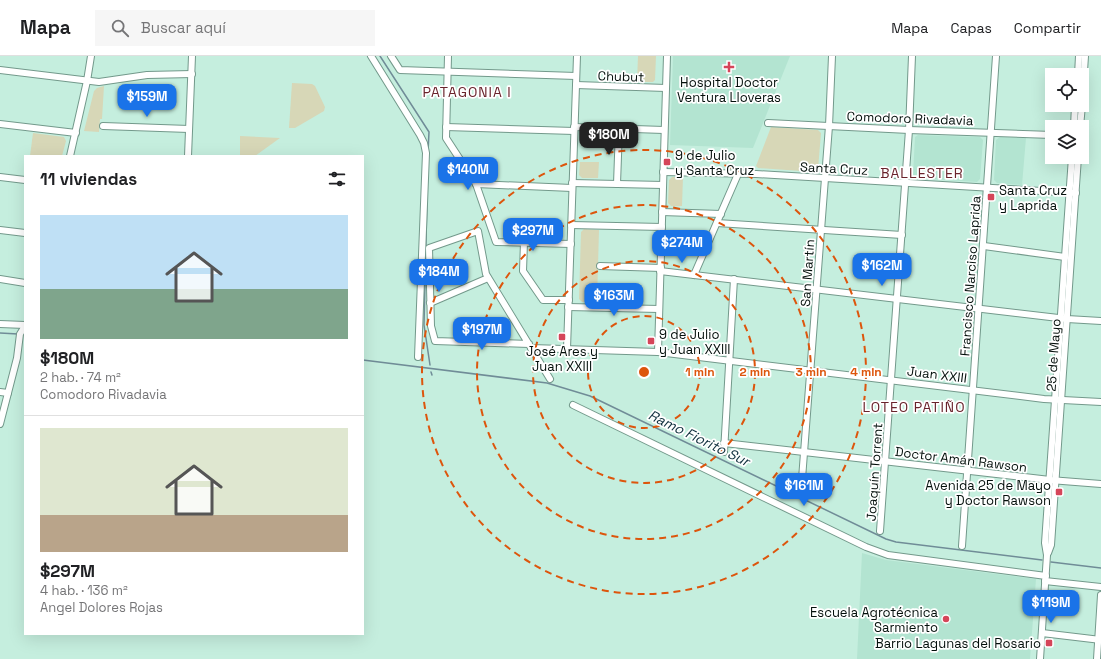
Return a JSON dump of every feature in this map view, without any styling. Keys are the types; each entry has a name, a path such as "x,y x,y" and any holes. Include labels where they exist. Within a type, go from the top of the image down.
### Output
{"street":[{"path":"70,155 76,134 91,56"},
{"path":"188,155 192,56"},
{"path":"371,56 420,135 424,143 426,154 418,357"},
{"path":"391,56 400,70 576,76"},
{"path":"448,56 446,138 476,184 496,242 570,244"},
{"path":"567,349 577,56"},
{"path":"658,352 666,56"},
{"name":"San Martín","path":"801,492 829,126 832,56"},
{"name":"Joaquín Torrent","path":"880,531 906,183 912,56"},
{"name":"Francisco Narciso Laprida","path":"962,546 996,56"},
{"path":"1078,68 1079,56"},
{"path":"1084,68 1085,56"},
{"path":"0,70 99,82 147,75 192,74"},
{"name":"Chubut","path":"576,85 666,88"},
{"name":"Comodoro Rivadavia","path":"768,123 909,130 1045,134"},
{"path":"0,124 76,134"},
{"path":"103,126 189,129"},
{"path":"446,127 574,129 619,128 664,130"},
{"path":"617,184 619,128"},
{"name":"25 de Mayo","path":"1040,659 1046,579 1047,555 1045,543 1053,480 1073,192 1072,164"},
{"name":"25 de Mayo","path":"1064,318 1065,257 1077,164"},
{"name":"Santa Cruz","path":"663,172 825,178 1073,192"},
{"path":"698,275 716,223 738,174"},
{"path":"0,177 24,180"},
{"path":"476,184 572,186 617,184 663,185"},
{"path":"662,212 721,214"},
{"path":"716,223 902,235"},
{"path":"571,225 662,227"},
{"path":"0,230 24,233"},
{"path":"488,278 430,303 429,248 478,231 486,274 550,379"},
{"path":"524,242 524,271 543,300 568,304 659,309"},
{"path":"984,246 1065,257"},
{"path":"600,266 661,269 698,275 1064,318 1101,321"},
{"path":"0,279 24,283"},
{"path":"724,452 734,279"},
{"name":"Juan XXIII","path":"430,303 431,326 435,341 567,349 658,352 973,390 1101,402"},
{"path":"0,324 24,325"},
{"path":"0,424 18,352 20,334 24,327"},
{"path":"0,392 8,393"},
{"path":"573,405 866,547 888,555 1101,587"},
{"name":"Doctor Amán Rawson","path":"724,443 885,462 1101,484"},
{"path":"1097,659 1100,640 1101,595"},
{"path":"1042,633 1100,640"}],"shaded area":[{"path":"638,56 656,56 655,80 653,82 637,82"},
{"path":"673,56 790,56 753,148 670,145"},
{"path":"292,83 312,84 315,86 325,107 324,111 295,128 289,128"},
{"path":"104,86 102,119 100,119 99,132 84,131 94,91 97,88"},
{"path":"771,127 818,130 821,133 818,169 815,172 758,168 756,166"},
{"path":"33,133 64,137 66,141 62,155 30,155"},
{"path":"918,135 980,137 983,140 980,179 977,182 915,178 913,175 915,137"},
{"path":"240,136 280,138 256,155 240,155"},
{"path":"1000,137 1026,138 1022,185 997,183 994,180 996,140"},
{"path":"580,162 599,162 598,178 582,178 579,175"},
{"path":"672,177 683,177 682,206 671,206 668,203 669,180"},
{"path":"584,229 599,230 597,302 582,302 579,299 581,232"},
{"name":"Escuela Agrotécnica Sarmiento","path":"862,553 886,560 1036,579 1030,659 857,659"}],"waterway":[{"path":"380,56 429,132 428,152"},
{"path":"427,198 424,325 430,365"},
{"name":"Ramo Fiorito Sur","path":"0,333 18,334"},
{"name":"Ramo Fiorito Sur","path":"364,360 547,383 590,396 886,539 896,542 1042,560"},
{"name":"Ramo Fiorito Sur","path":"1051,562 1101,568"}],"place":[{"name":"Hospital Doctor Ventura Lloveras","path":"729,67"},
{"name":"9 de Julio y Santa Cruz","path":"667,162"},
{"name":"Santa Cruz y Laprida","path":"991,197"},
{"name":"José Ares y Juan XXIII","path":"562,337"},
{"name":"9 de Julio y Juan XXIII","path":"651,341"},
{"name":"Avenida 25 de Mayo y Doctor Rawson","path":"1059,492"},
{"name":"Escuela Agrotécnica Sarmiento","path":"946,619"},
{"name":"Barrio Lagunas del Rosario","path":"1049,643"}],"district":[{"name":"PATAGONIA I","path":"467,92"},
{"name":"BALLESTER","path":"922,173"},
{"name":"LOTEO PATIÑO","path":"914,407"}]}
